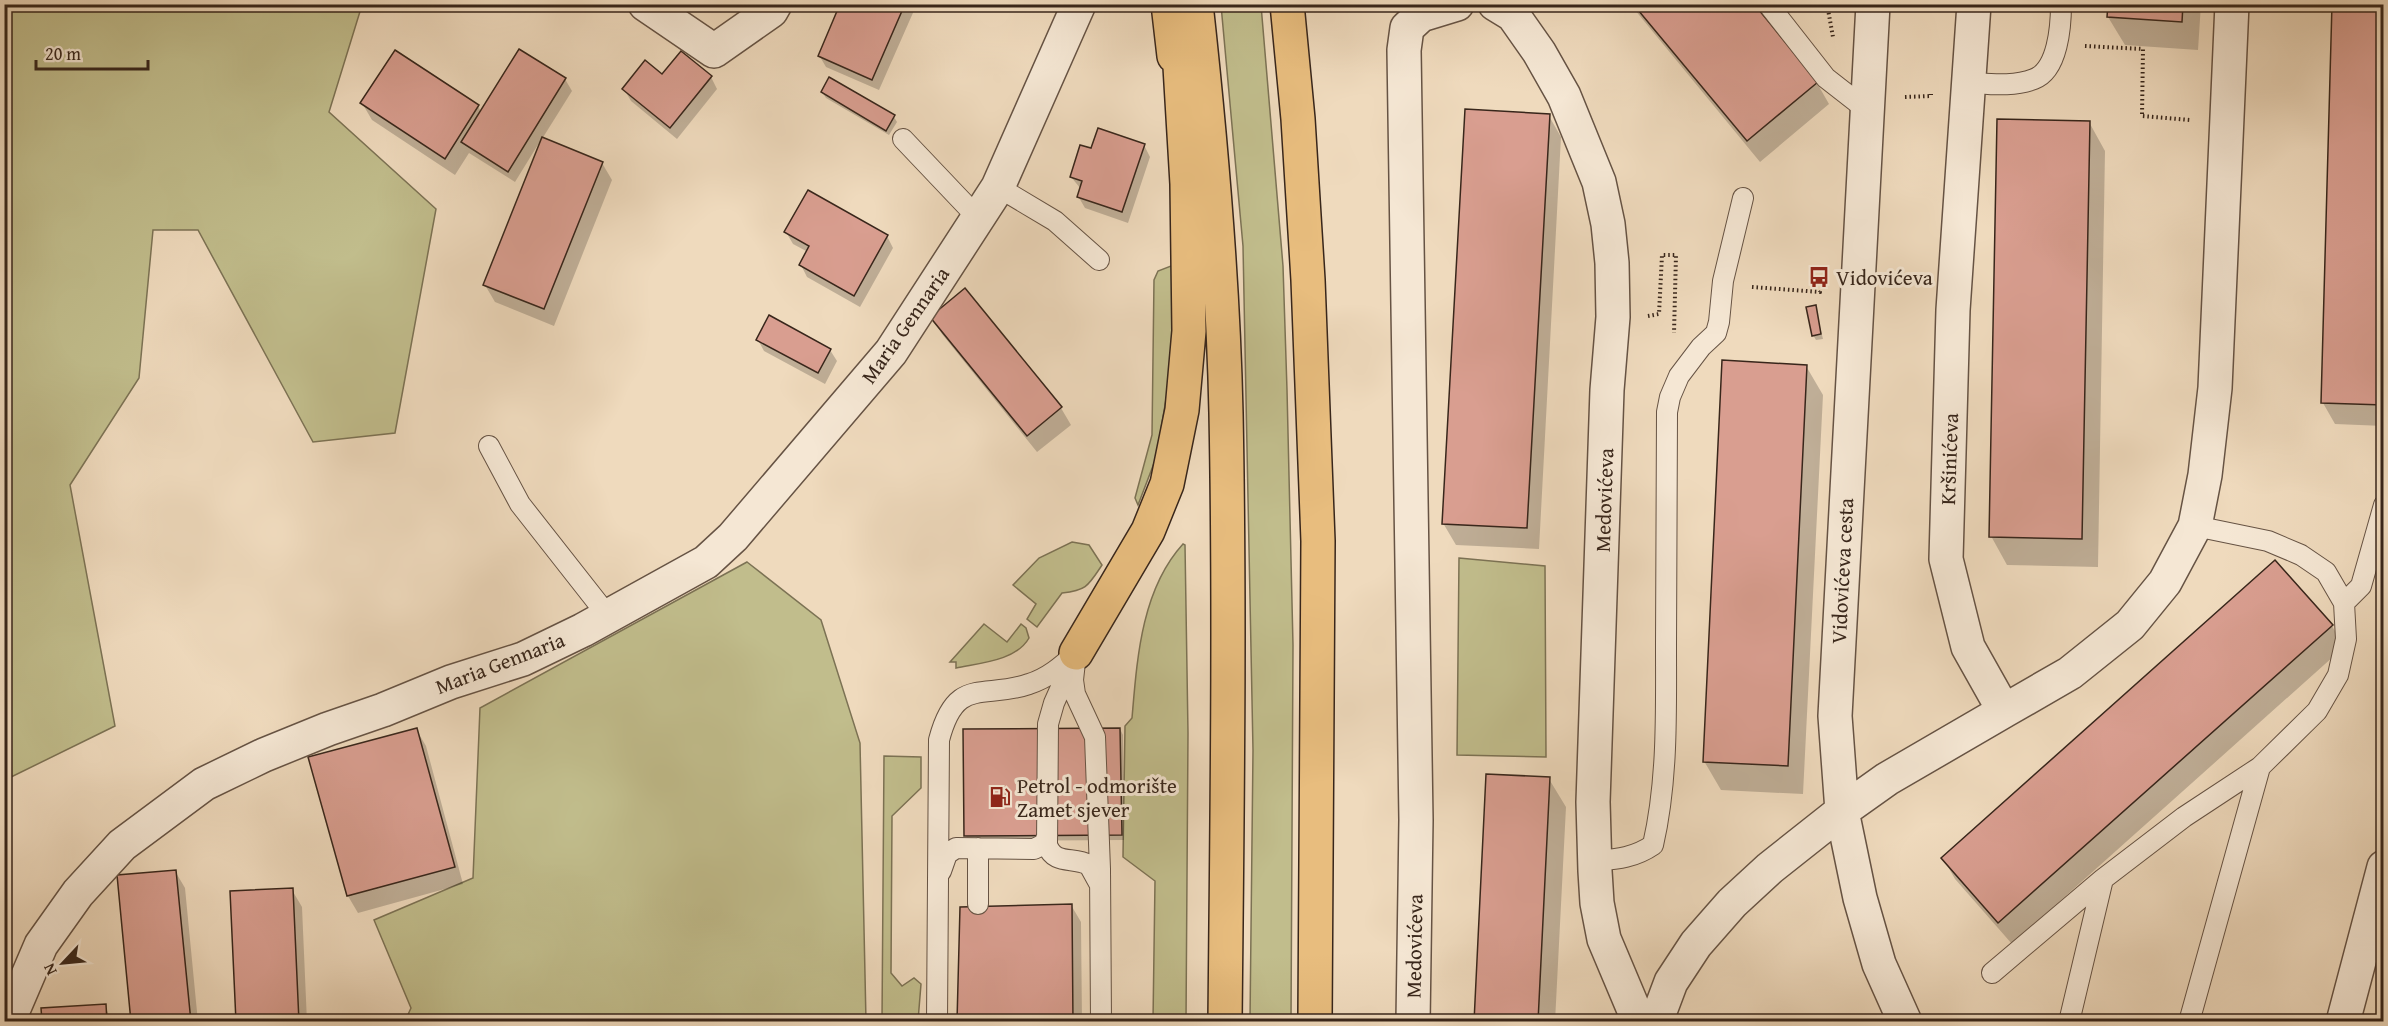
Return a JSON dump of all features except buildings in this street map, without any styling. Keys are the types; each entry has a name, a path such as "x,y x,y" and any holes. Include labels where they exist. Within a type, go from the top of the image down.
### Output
{"highway":[{"path":"1168,4 1185,149"},
{"path":"1076,653 1148,531 1167,484 1182,410 1190,331 1178,4"},
{"path":"1196,4 1209,123 1226,411 1225,1022"},
{"path":"1288,7 1308,269 1318,529 1315,1022"}],"street":[{"path":"645,4 714,51 771,11 775,4"},
{"name":"Maria Gennaria","path":"8,1022 41,945 78,893 122,845 204,784 264,755 328,729 383,710 451,682 523,659 608,616 706,562 733,537 891,352 978,218 998,187 1079,4"},
{"name":"Medovićeva","path":"1413,1022 1416,820 1404,50 1407,28 1421,15 1457,4"},
{"name":"Medovićeva","path":"1496,4 1513,15 1539,52 1564,96 1599,182 1608,224 1612,262 1613,316 1606,390 1593,802 1594,861 1597,903 1604,939 1639,1022"},
{"name":"Vidovićeva cesta","path":"1872,4 1881,103 1835,716 1842,811 1860,898 1879,964 1905,1022"},
{"name":"Kršinićeva","path":"1974,4 1953,310 1946,559 1968,647 2004,711"},
{"path":"1656,1022 1671,982 1696,944 1732,903 1770,868 1842,811 1895,774 2070,673 2130,625 2165,582 2195,526 2205,475 2215,388 2232,4"},
{"path":"2343,1022 2384,867"}],"lane":[{"path":"1768,4 1826,78 1881,103"},
{"path":"1970,83 2013,84 2036,79 2047,68 2057,48 2061,4"},
{"path":"903,139 978,218"},
{"path":"998,187 1055,221 1099,260"},
{"path":"1594,861 1629,858 1640,854 1653,845 1656,832 1662,792 1666,676 1667,412 1670,397 1679,376 1701,347 1716,333 1723,281 1743,198"},
{"path":"489,446 520,504 608,616"},
{"path":"2344,603 2361,586 2384,505"},
{"path":"1992,973 2103,879 2184,817 2260,767 2317,711 2338,675 2346,639 2344,603 2326,572 2301,555 2268,541 2195,526"},
{"path":"1076,653 1054,703 1048,724 1047,845 1053,855 1064,861 1078,861 1089,865 1101,888"},
{"path":"937,1022 939,740 943,724 953,707 963,698 976,692 1028,684 1059,669 1076,653"},
{"path":"1076,653 1073,680 1075,694 1095,737 1101,888 1101,1022"},
{"path":"2189,1022 2260,767"},
{"path":"938,887 945,858 956,848 1034,849 1044,844 1047,837"},
{"path":"978,848 978,904"},
{"path":"2069,1022 2103,879"}],"path":[{"path":"2076,46 2143,50 2142,116 2172,118"},
{"path":"1881,103 1931,96 1932,87"},
{"path":"1644,316 1659,314 1662,255 1676,255 1674,303"},
{"path":"1768,286 1820,292"}],"shaded area":[{"path":"5,4 362,5 329,112 436,209 395,433 313,442 198,230 153,230 139,378 70,485 115,726 5,780"},
{"path":"1221,5 1261,5 1283,266 1293,645 1291,1021 1250,1021 1253,750 1243,246"},
{"path":"1176,264 1169,382 1156,458 1138,505 1135,498 1152,435 1154,280 1158,271"},
{"path":"1072,542 1089,545 1102,565 1086,586 1062,593 1037,627 1027,619 1036,604 1013,585 1039,558"},
{"path":"1183,544 1185,545 1188,733 1186,1021 1153,1021 1155,881 1123,857 1125,726 1132,718 1139,650 1150,604 1169,562"},
{"path":"1459,558 1545,566 1546,757 1457,755"},
{"path":"747,562 821,620 860,743 866,1021 405,1021 411,1008 374,920 473,878 480,708"},
{"path":"984,624 1007,642 1021,624 1026,628 1029,638 1023,646 1006,656 956,668 956,662 950,662"},
{"path":"884,756 921,757 921,788 892,816 891,973 902,986 914,978 921,984 918,1021 882,1021"}],"place":[{"name":"Vidovićeva","path":"1819,277"},
{"name":"Petrol - odmorište Zamet sjever","path":"1000,797"}]}
